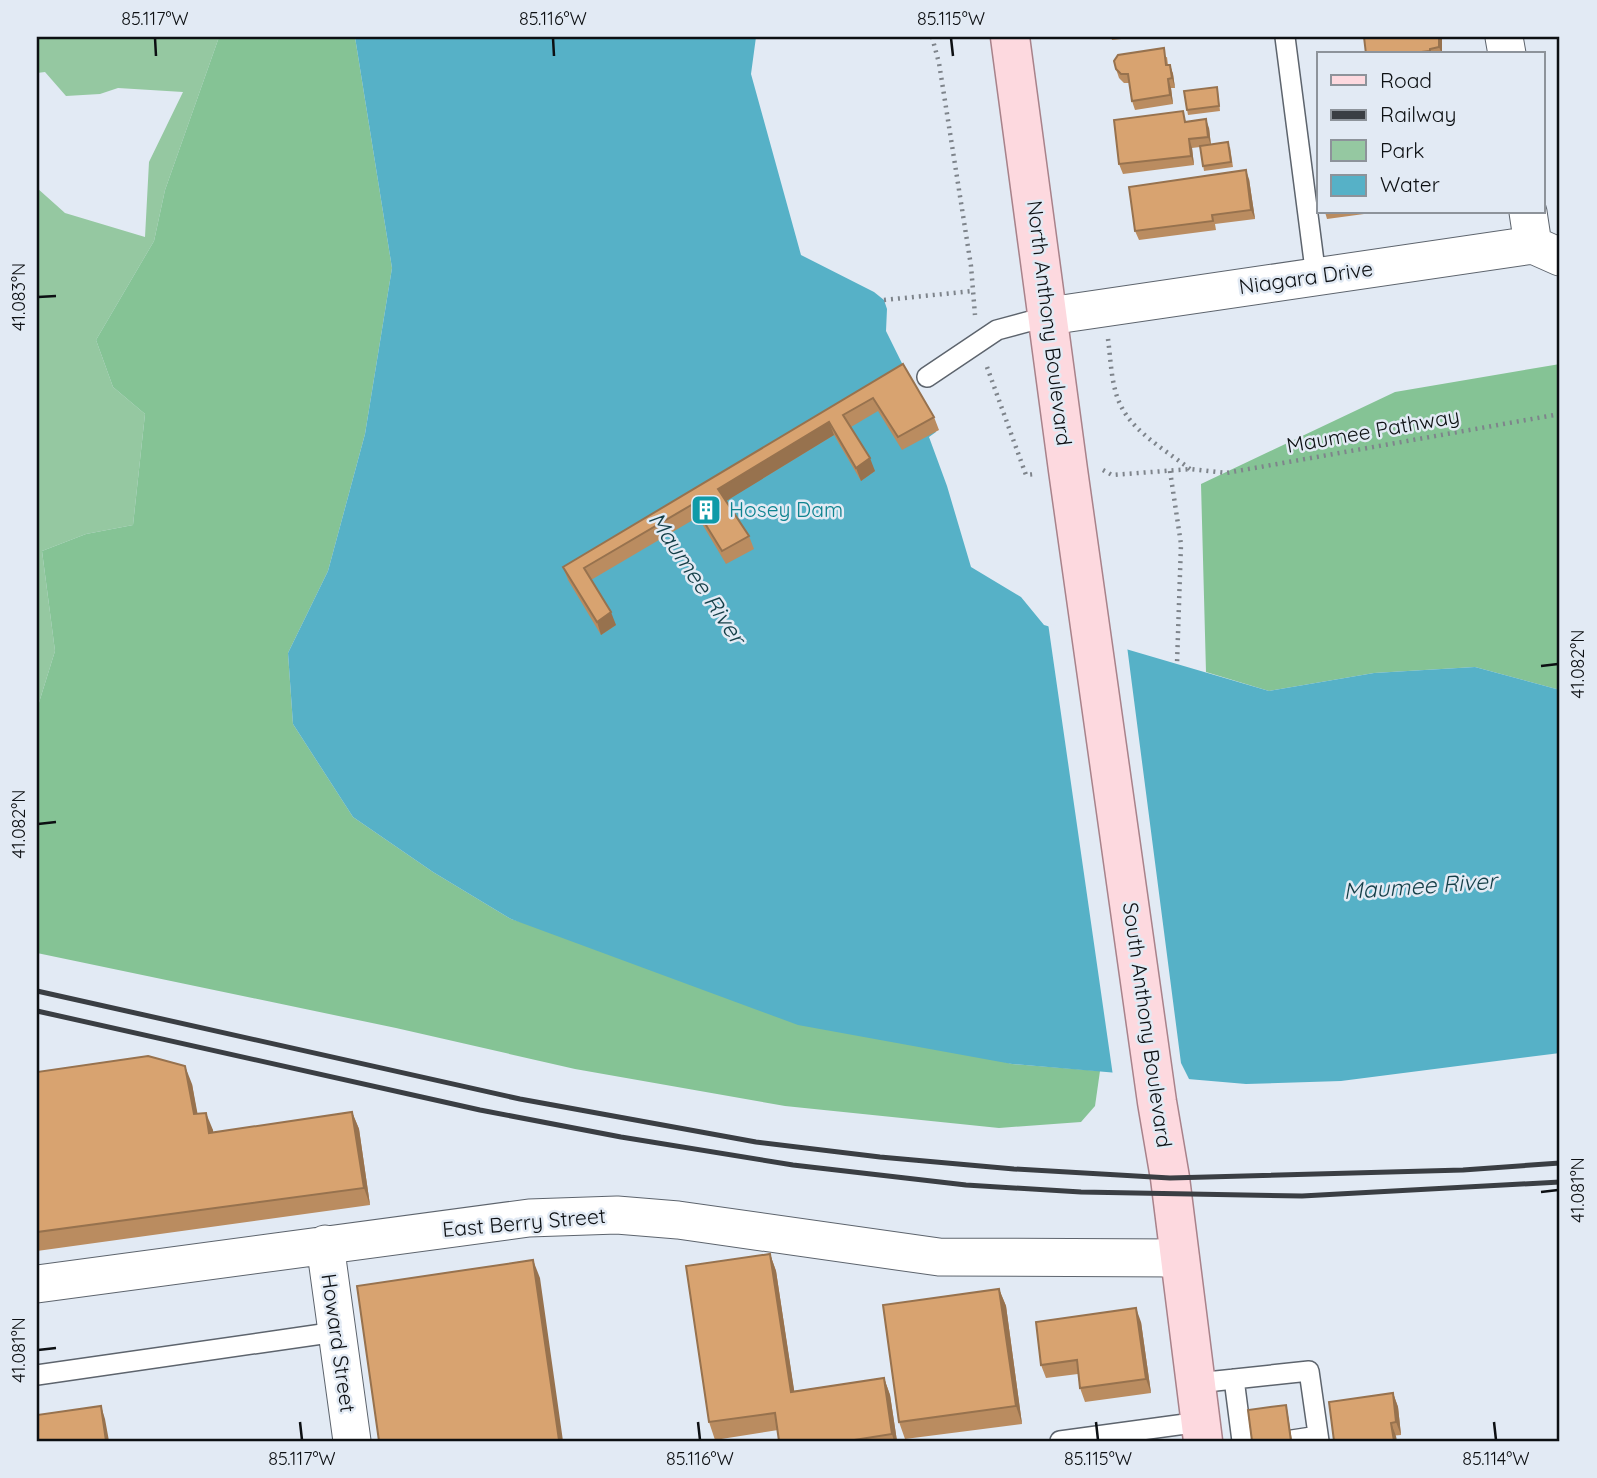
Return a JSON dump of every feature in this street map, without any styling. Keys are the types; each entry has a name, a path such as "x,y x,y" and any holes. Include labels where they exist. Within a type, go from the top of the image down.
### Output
{"main road":[{"name":"North Anthony Boulevard","path":"1010,37 1088,609"},
{"name":"South Anthony Boulevard","path":"1088,609 1180,1258 1216,1381 1202,1432"}],"street":[{"name":"Niagara Drive","path":"1049,316 1316,277 1540,238"},
{"name":"East Berry Street","path":"37,1284 528,1218 617,1215 691,1222 939,1256 1180,1258"},
{"name":"Howard Street","path":"325,1244 352,1441"}],"lane":[{"path":"1285,37 1316,277"},
{"path":"926,377 997,330 1049,316"},
{"path":"37,1375 336,1332"},
{"path":"1242,1441 1216,1381 1309,1371 1318,1439 1292,1440"},
{"path":"1060,1441 1202,1432"}],"path":[{"path":"932,37 939,63 976,325"},
{"path":"884,300 973,291"},
{"name":"Maumee Pathway","path":"1106,327 1116,393 1122,409 1150,439 1191,469"},
{"path":"982,356 1026,475 1040,474"},
{"name":"Maumee Pathway","path":"1096,466 1112,475 1191,469 1226,473 1560,414"},
{"path":"1170,471 1181,544 1177,664"}],"green space":[{"path":"37,37 219,37 165,190 154,241 96,340 113,387 145,414 133,525 86,534 42,551 55,651 37,709 37,188 65,213 145,237 149,162 183,92 118,88 100,94 66,96 45,72 37,73"},
{"path":"219,37 355,37 392,268 365,434 328,571 288,653 293,724 353,817 433,872 511,919 1012,1064 1100,1071 1095,1106 1081,1122 999,1128 785,1106 575,1069 396,1028 37,953 37,709 55,651 42,551 86,534 133,525 145,414 113,387 96,340 154,241 165,190"},
{"path":"1560,364 1560,690 1475,667 1374,673 1269,691 1206,672 1201,484 1395,392"}],"water":[{"name":"Maumee River","path":"355,37 756,37 751,74 801,255 874,292 884,300 887,309 886,331 936,432 929,437 971,567 1021,597 1044,625 1269,691 1374,673 1475,667 1560,690 1560,1053 1341,1081 1246,1084 1012,1064 798,1025 511,919 433,872 353,817 293,724 288,653 328,571 365,434 392,268"}],"pier":[{"path":"1048,623 1127,646 1181,1063 1191,1083 1113,1076"}],"building":[{"path":"1364,37 1439,37 1439,47 1430,51 1366,52"},
{"path":"1164,48 1166,65 1170,65 1172,78 1168,79 1170,95 1132,101 1128,74 1121,74 1114,61 1118,55"},
{"path":"1217,87 1219,106 1187,110 1184,91"},
{"path":"1183,111 1185,122 1206,119 1208,137 1189,139 1191,156 1119,164 1114,120"},
{"path":"1228,142 1231,162 1203,166 1200,146"},
{"path":"1246,170 1251,210 1212,215 1213,221 1135,231 1129,187"},
{"path":"903,364 934,417 898,437 873,398 843,415 870,458 856,468 829,422 718,489 749,536 722,551 693,504 584,568 611,612 597,622 563,567"},
{"path":"148,1056 185,1066 194,1114 206,1113 209,1133 352,1112 364,1188 37,1232 37,1072"},
{"path":"770,1254 791,1392 884,1378 892,1434 848,1441 779,1441 775,1413 709,1422 686,1266"},
{"path":"533,1260 559,1440 379,1441 357,1286"},
{"path":"999,1289 1016,1406 899,1422 883,1305"},
{"path":"1136,1308 1146,1379 1080,1388 1077,1360 1041,1365 1036,1322"},
{"path":"1393,1393 1396,1422 1391,1423 1394,1441 1334,1441 1329,1402"},
{"path":"1286,1405 1291,1441 1252,1441 1248,1410"},
{"path":"101,1406 106,1441 37,1441 37,1415"}],"railway":[{"path":"37,991 520,1099 756,1142 880,1157 1014,1169 1170,1178 1463,1170 1560,1163"},
{"path":"37,1011 480,1110 621,1137 793,1165 966,1185 1081,1192 1302,1196 1560,1182"}],"place":[{"name":"Hosey Dam","path":"706,510"}]}
